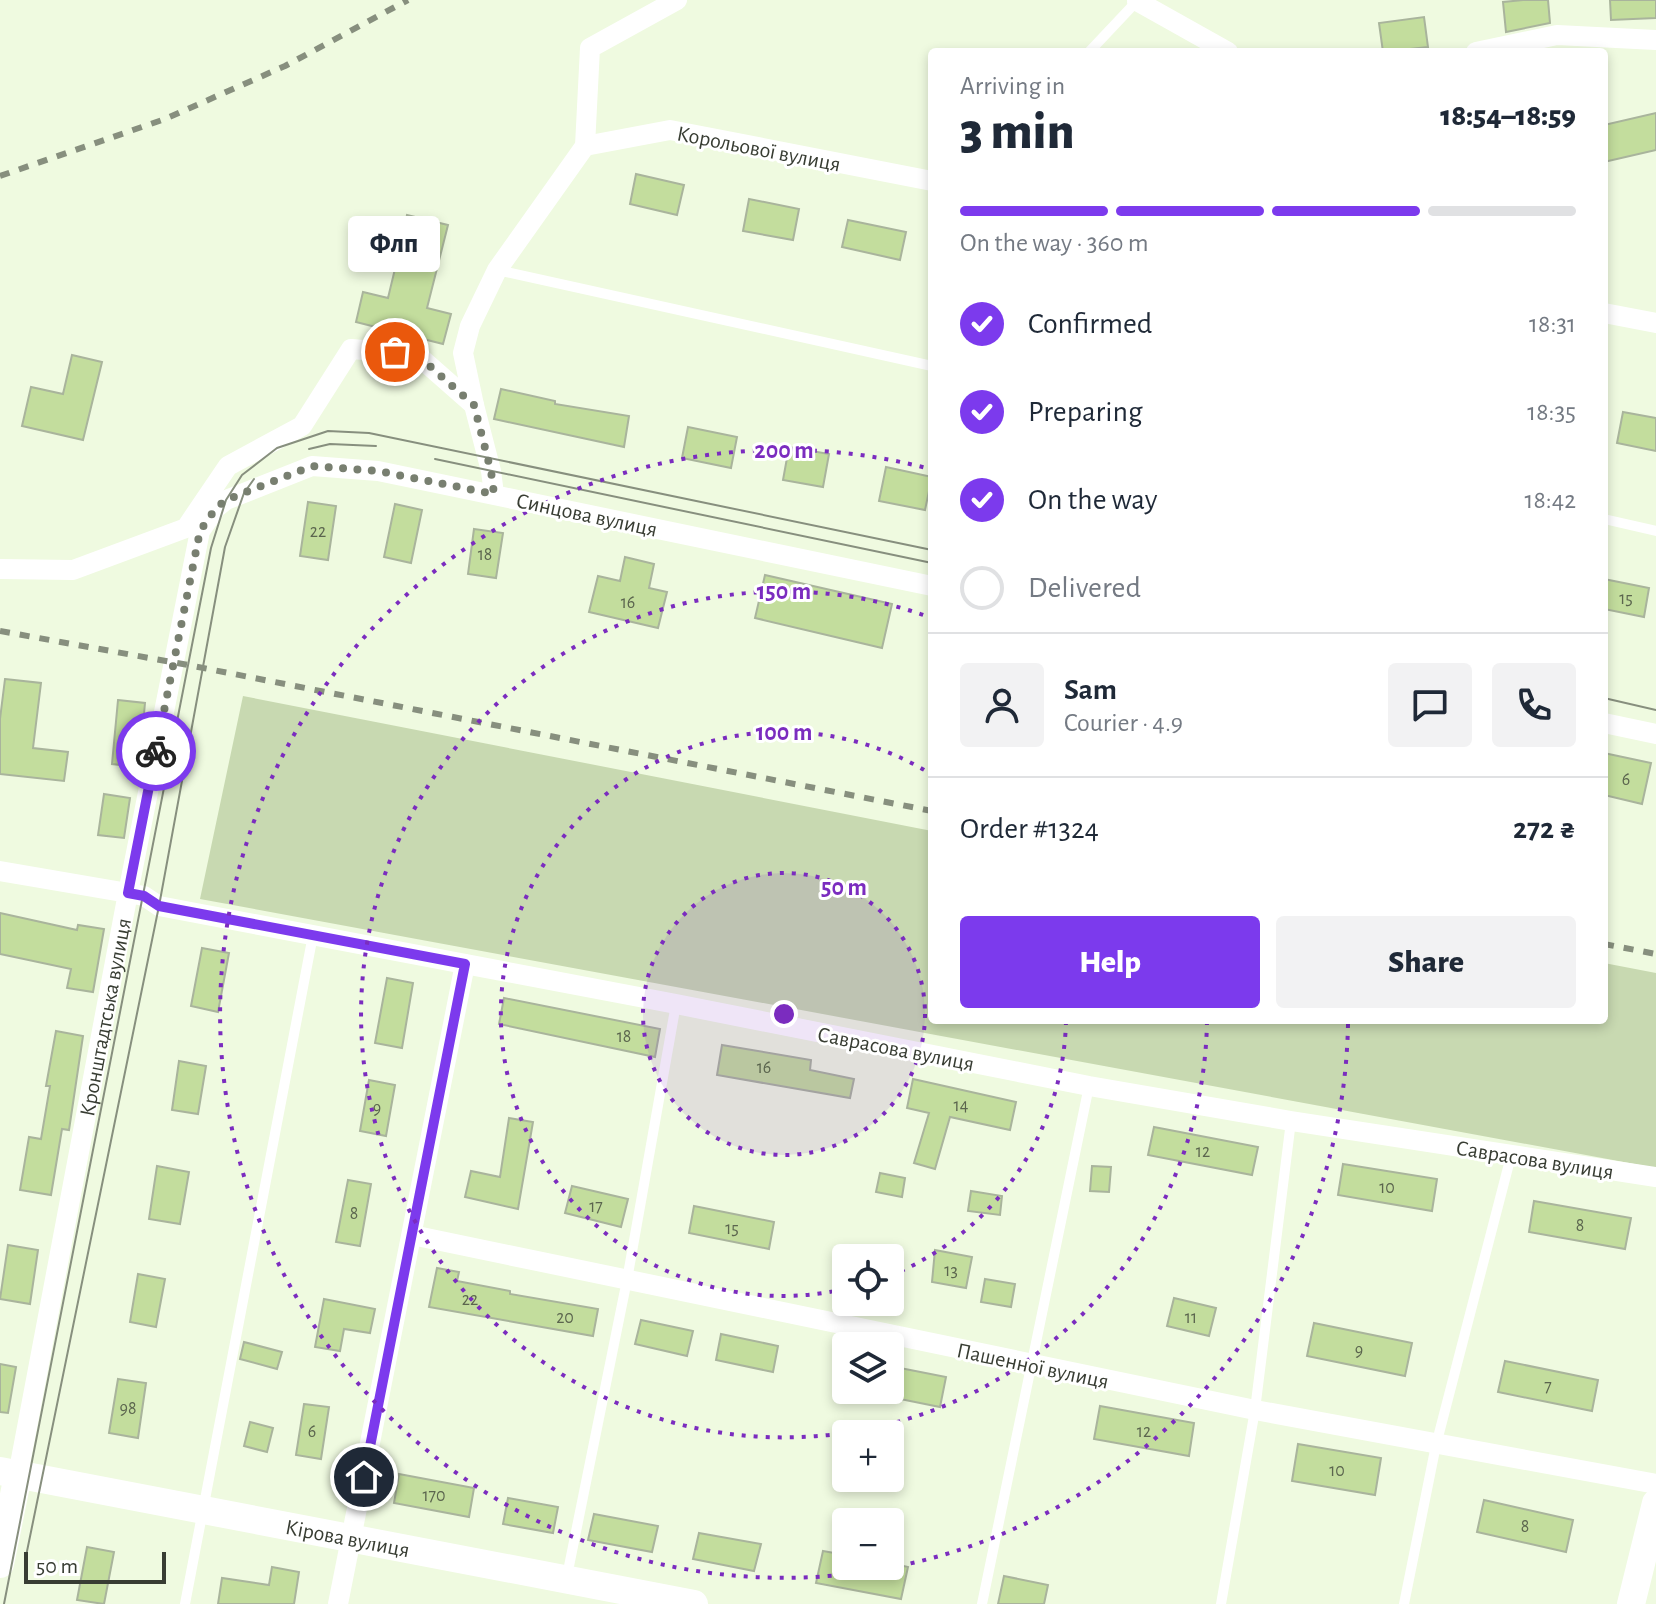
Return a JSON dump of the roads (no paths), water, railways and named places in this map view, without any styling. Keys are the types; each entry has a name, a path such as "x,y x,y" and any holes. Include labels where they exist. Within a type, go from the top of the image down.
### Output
{"main road":[{"name":"Кірова вулиця","path":"9,1473 694,1604"},
{"name":"Кронштадтська вулиця","path":"0,1564 9,1473"},
{"path":"1631,1604 1656,1503"}],"street":[{"path":"494,494 463,353 470,326 497,270 585,146 590,48 677,0"},
{"path":"1138,0 1221,48"},
{"path":"1495,48 1557,35 1656,40"},
{"name":"Корольової вулиця","path":"585,146 670,130 928,180"},
{"path":"1608,314 1656,323"},
{"path":"0,569 73,570 186,528 228,466 302,426 351,349 416,354 474,405"},
{"name":"Синцова вулиця","path":"244,493 312,466 378,471 928,585"},
{"name":"Кронштадтська вулиця","path":"9,1473 200,531 216,508 244,493"},
{"path":"1608,724 1656,734"},
{"name":"Саврасова вулиця","path":"0,871 144,896 159,906 1089,1086 1291,1121 1656,1177"},
{"path":"338,1604 465,964"},
{"name":"Пашенної вулиця","path":"412,1235 1255,1410 1656,1484"}],"lane":[{"path":"1093,48 1138,0"},
{"path":"497,270 928,365"},
{"path":"1608,520 1656,531"},
{"path":"185,1604 313,935"},
{"path":"567,1578 627,1280 676,1004"},
{"path":"982,1604 1089,1086"},
{"path":"1221,1604 1255,1410 1291,1121"},
{"path":"1404,1604 1436,1445 1511,1156"}],"tram line":[{"path":"4,1604 211,548 226,500 242,475 277,448 328,431 369,433 928,549"},
{"path":"309,449 330,444 376,446"},
{"path":"435,459 928,562"},
{"path":"25,1561 159,906 225,547 244,493 254,479"},
{"path":"1608,699 1656,710"}],"railway":[{"path":"0,176 165,119 285,66 408,0"},
{"path":"0,631 928,810"},
{"path":"1608,945 1656,954"}],"place":[{"name":"Флп","path":"395,352"}]}
